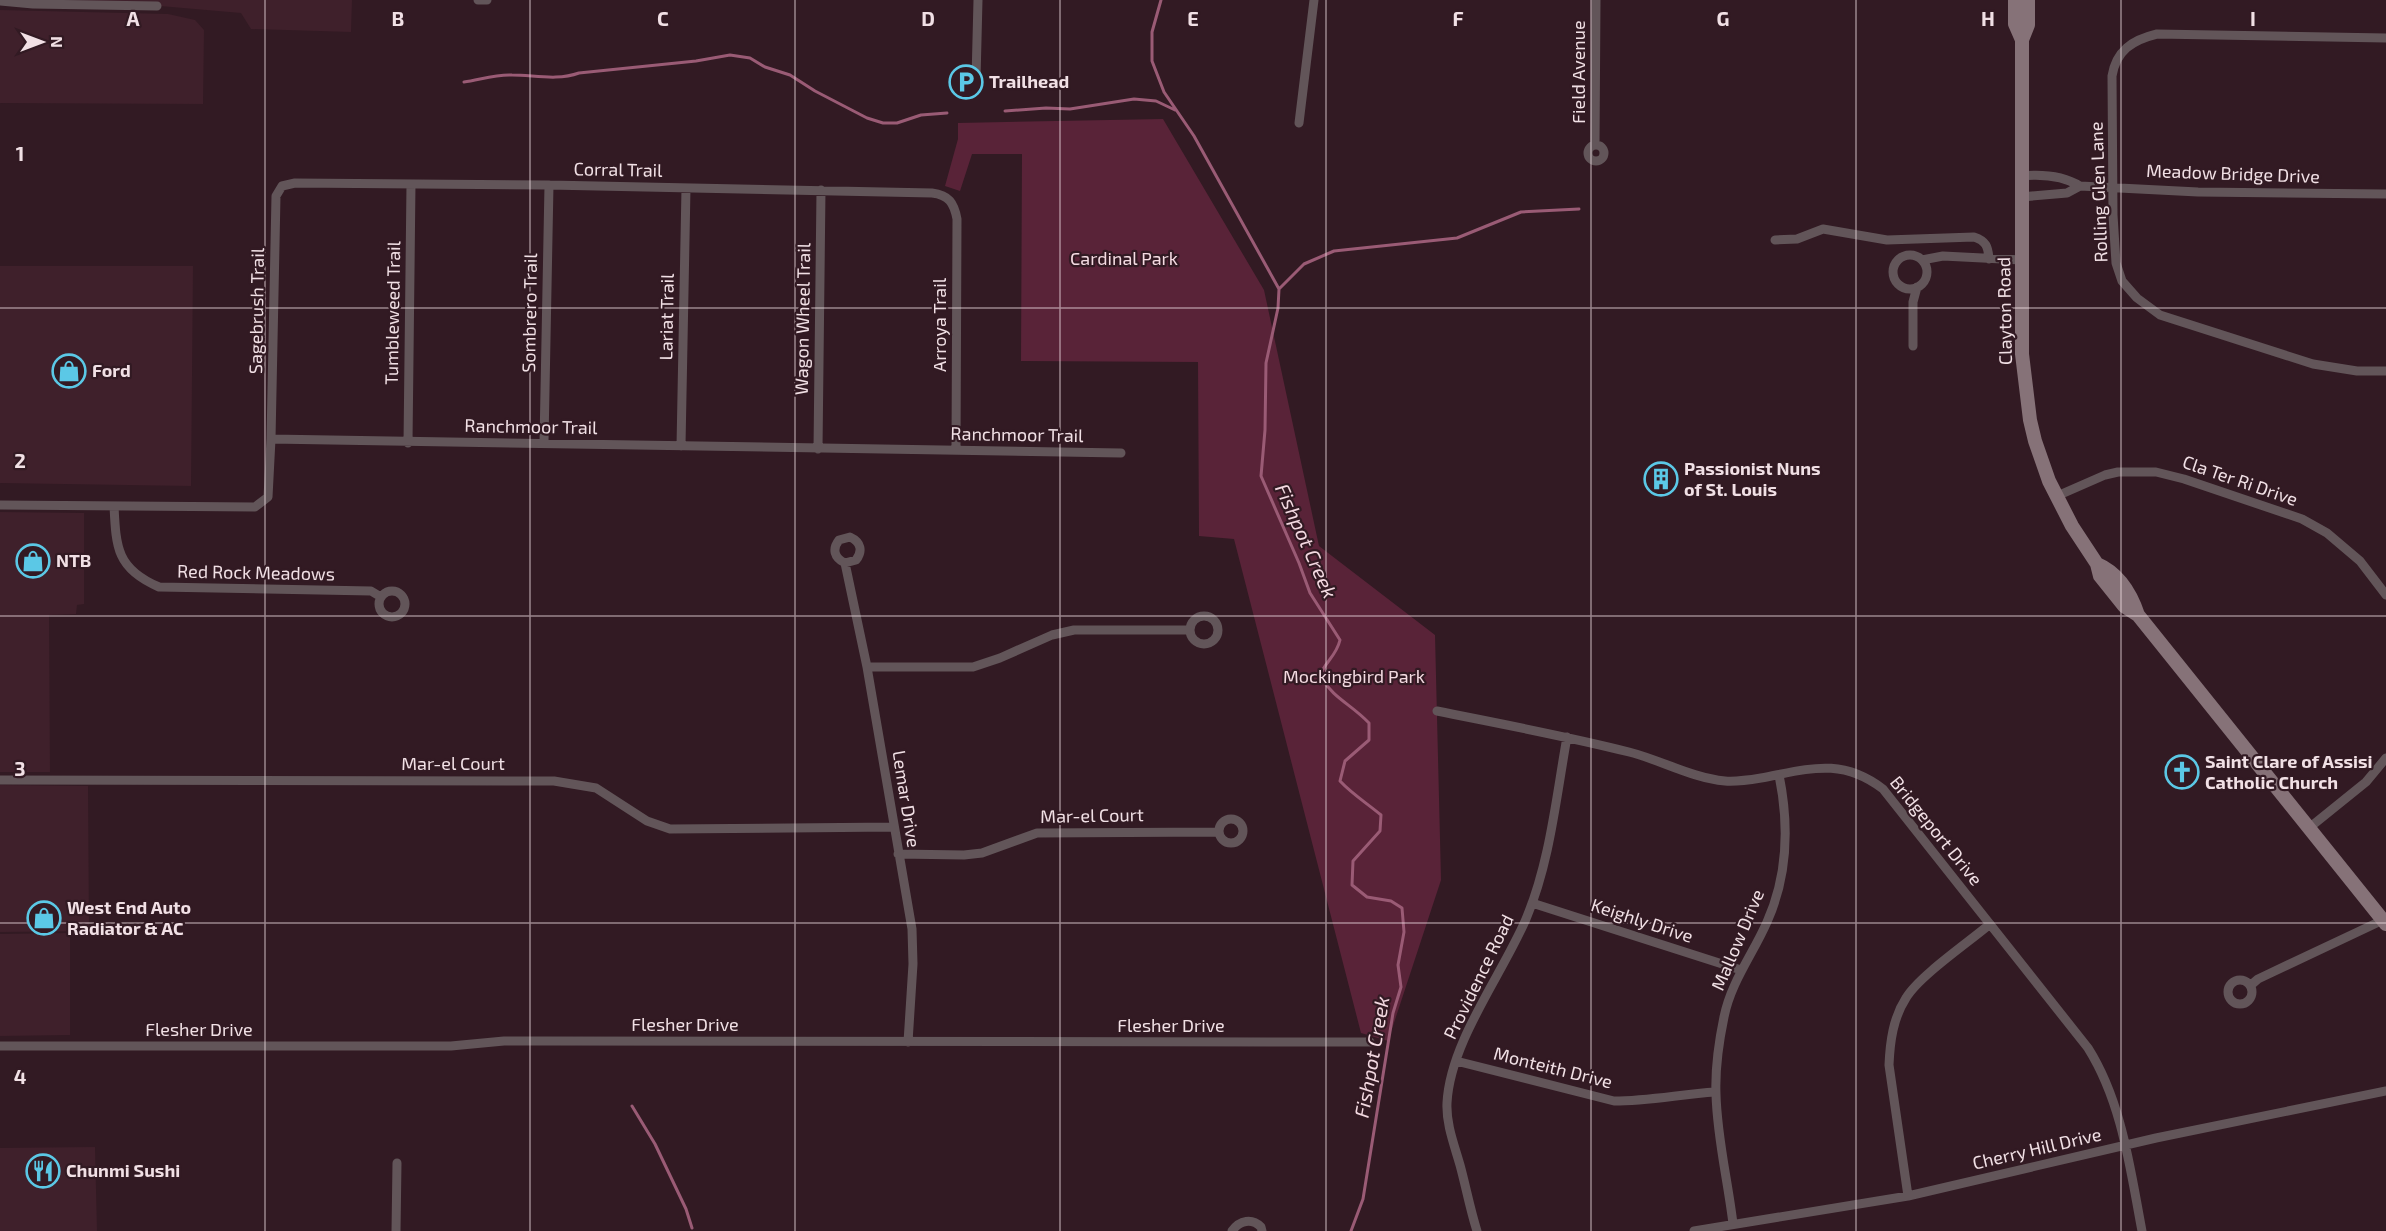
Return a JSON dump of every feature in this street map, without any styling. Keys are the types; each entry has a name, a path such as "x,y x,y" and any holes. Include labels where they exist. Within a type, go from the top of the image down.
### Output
{"main road":[{"name":"Clayton Road","path":"2015,0 2015,24 2022,40"},
{"name":"Clayton Road","path":"2028,0 2028,25 2022,40 2022,354 2035,441 2056,496 2097,564 2100,576 2124,606 2138,615 2384,922"}],"street":[{"path":"477,0 487,0"},
{"path":"976,79 978,0"},
{"path":"1299,123 1314,0"},
{"name":"Field Avenue","path":"1595,144 1596,0"},
{"path":"0,1 33,4 157,6"},
{"name":"Rolling Glen Lane","path":"2386,38 2157,34 2135,42 2120,53 2114,63 2112,76 2116,263 2122,281 2137,298 2160,315 2313,364 2357,371 2386,371"},
{"name":"Meadow Bridge Drive","path":"2021,176 2036,175 2068,179 2080,186"},
{"name":"Corral Trail","path":"282,186 295,183 821,190 932,193 944,195 952,201"},
{"name":"Tumbleweed Trail","path":"408,442 411,184"},
{"name":"Sombrero Trail","path":"544,442 549,185"},
{"name":"Sagebrush Trail","path":"271,439 276,196 282,186"},
{"name":"Meadow Bridge Drive","path":"2021,197 2067,193 2080,186 2198,192 2386,194"},
{"name":"Lariat Trail","path":"681,446 686,188"},
{"name":"Wagon Wheel Trail","path":"818,449 821,190"},
{"name":"Arroya Trail","path":"952,201 957,219 956,450"},
{"path":"1775,240 1797,239 1823,229 1887,240 1974,237 1983,240 1988,246 1989,259"},
{"path":"1917,288 1906,289 1894,279 1893,268 1898,259 1908,255 1922,260 1943,256 2022,260"},
{"path":"1913,346 1913,302 1917,288 1927,275 1922,260"},
{"path":"0,505 231,507 259,505 268,497 271,439"},
{"name":"Ranchmoor Trail","path":"271,439 1121,453"},
{"name":"Cla Ter Ri Drive","path":"2056,496 2105,475 2118,472 2156,471 2184,478 2302,519 2327,533 2360,561 2386,596"},
{"name":"Red Rock Meadows","path":"114,506 116,539 126,565 139,578 159,587 371,591 381,597"},
{"name":"Lemar Drive","path":"845,563 867,667 912,929 913,964 908,1042"},
{"path":"867,667 973,667 1052,635 1074,630 1190,630"},
{"name":"Bridgeport Drive","path":"1437,711 1632,752 1693,773 1725,781 1743,781 1818,767 1834,767 1862,775 1877,784 1990,924 2098,1064 2117,1112 2142,1231"},
{"name":"Providence Road","path":"1477,1231 1448,1123 1447,1104 1456,1061 1473,1022 1511,951 1532,903 1551,828 1567,737"},
{"path":"2309,828 2366,782 2386,758"},
{"name":"Mallow Drive","path":"1733,1224 1719,1137 1715,1092 1725,1014 1741,970 1768,921 1776,897 1786,828 1785,805 1779,775"},
{"name":"Mar-el Court","path":"0,780 554,781 596,788 647,821 670,829 894,827"},
{"name":"Mar-el Court","path":"898,854 982,853 1037,832 1219,832"},
{"name":"Keighly Drive","path":"1532,903 1741,970"},
{"path":"2250,985 2258,979 2384,922"},
{"path":"1908,1196 1889,1065 1896,1020 1901,1007 1915,986 1990,924"},
{"name":"Flesher Drive","path":"0,1046 451,1046 513,1041 1370,1042"},
{"name":"Monteith Drive","path":"1456,1061 1614,1101 1635,1101 1715,1092"},
{"name":"Cherry Hill Drive","path":"1694,1231 1908,1196 2125,1146 2386,1091"},
{"path":"396,1231 397,1163"},
{"path":"1232,1231 1235,1226 1245,1221 1255,1221 1262,1231"}],"shaded area":[{"path":"25,0 352,0 351,32 251,29 241,13 137,4"},
{"path":"0,10 168,14 195,20 204,30 203,104 0,103"},
{"path":"0,266 193,266 191,486 0,483"},
{"path":"0,512 84,513 84,604 77,605 76,614 49,615 50,772 0,772"},
{"path":"0,785 88,786 89,931 0,932"},
{"path":"70,933 70,1035 0,1036 0,934"},
{"path":"95,1147 97,1231 0,1231 0,1148"}],"green space":[{"path":"1163,119 1264,290 1319,546 1435,635 1441,880 1388,1041 1361,1033 1234,539 1199,536 1198,362 1021,361 1022,154 972,154 960,191 945,186 958,139 958,123"}],"waterway":[{"name":"Fishpot Creek","path":"1161,0 1152,32 1152,61 1164,92 1194,136 1279,289 1278,308 1266,363 1265,430 1261,476 1310,593 1340,640 1336,651 1320,676 1337,696 1369,723 1369,740 1345,761 1340,781 1381,815 1380,831 1353,861 1352,885 1367,897 1391,901 1402,908 1404,932 1398,965 1401,987 1393,1013 1363,1199 1351,1231"},
{"path":"464,82 506,75 562,77 730,55 750,58 765,67 790,75 867,118 883,123 897,123 921,115 947,113"},
{"path":"1005,111 1070,109 1134,99 1156,101 1175,110"},
{"path":"1279,289 1304,264 1334,251 1457,238 1521,212 1579,209"},
{"path":"632,1106 655,1144 686,1209 692,1228"}],"place":[{"name":"Trailhead","path":"966,82"},
{"name":"Ford","path":"69,371"},
{"name":"Passionist Nuns of St. Louis","path":"1661,479"},
{"name":"NTB","path":"33,561"},
{"name":"Saint Clare of Assisi Catholic Church","path":"2182,772"},
{"name":"West End Auto Radiator & AC","path":"44,918"},
{"name":"Chunmi Sushi","path":"43,1171"}],"park label":[{"name":"Cardinal Park","path":"1124,259"},
{"name":"Mockingbird Park","path":"1354,677"}]}
